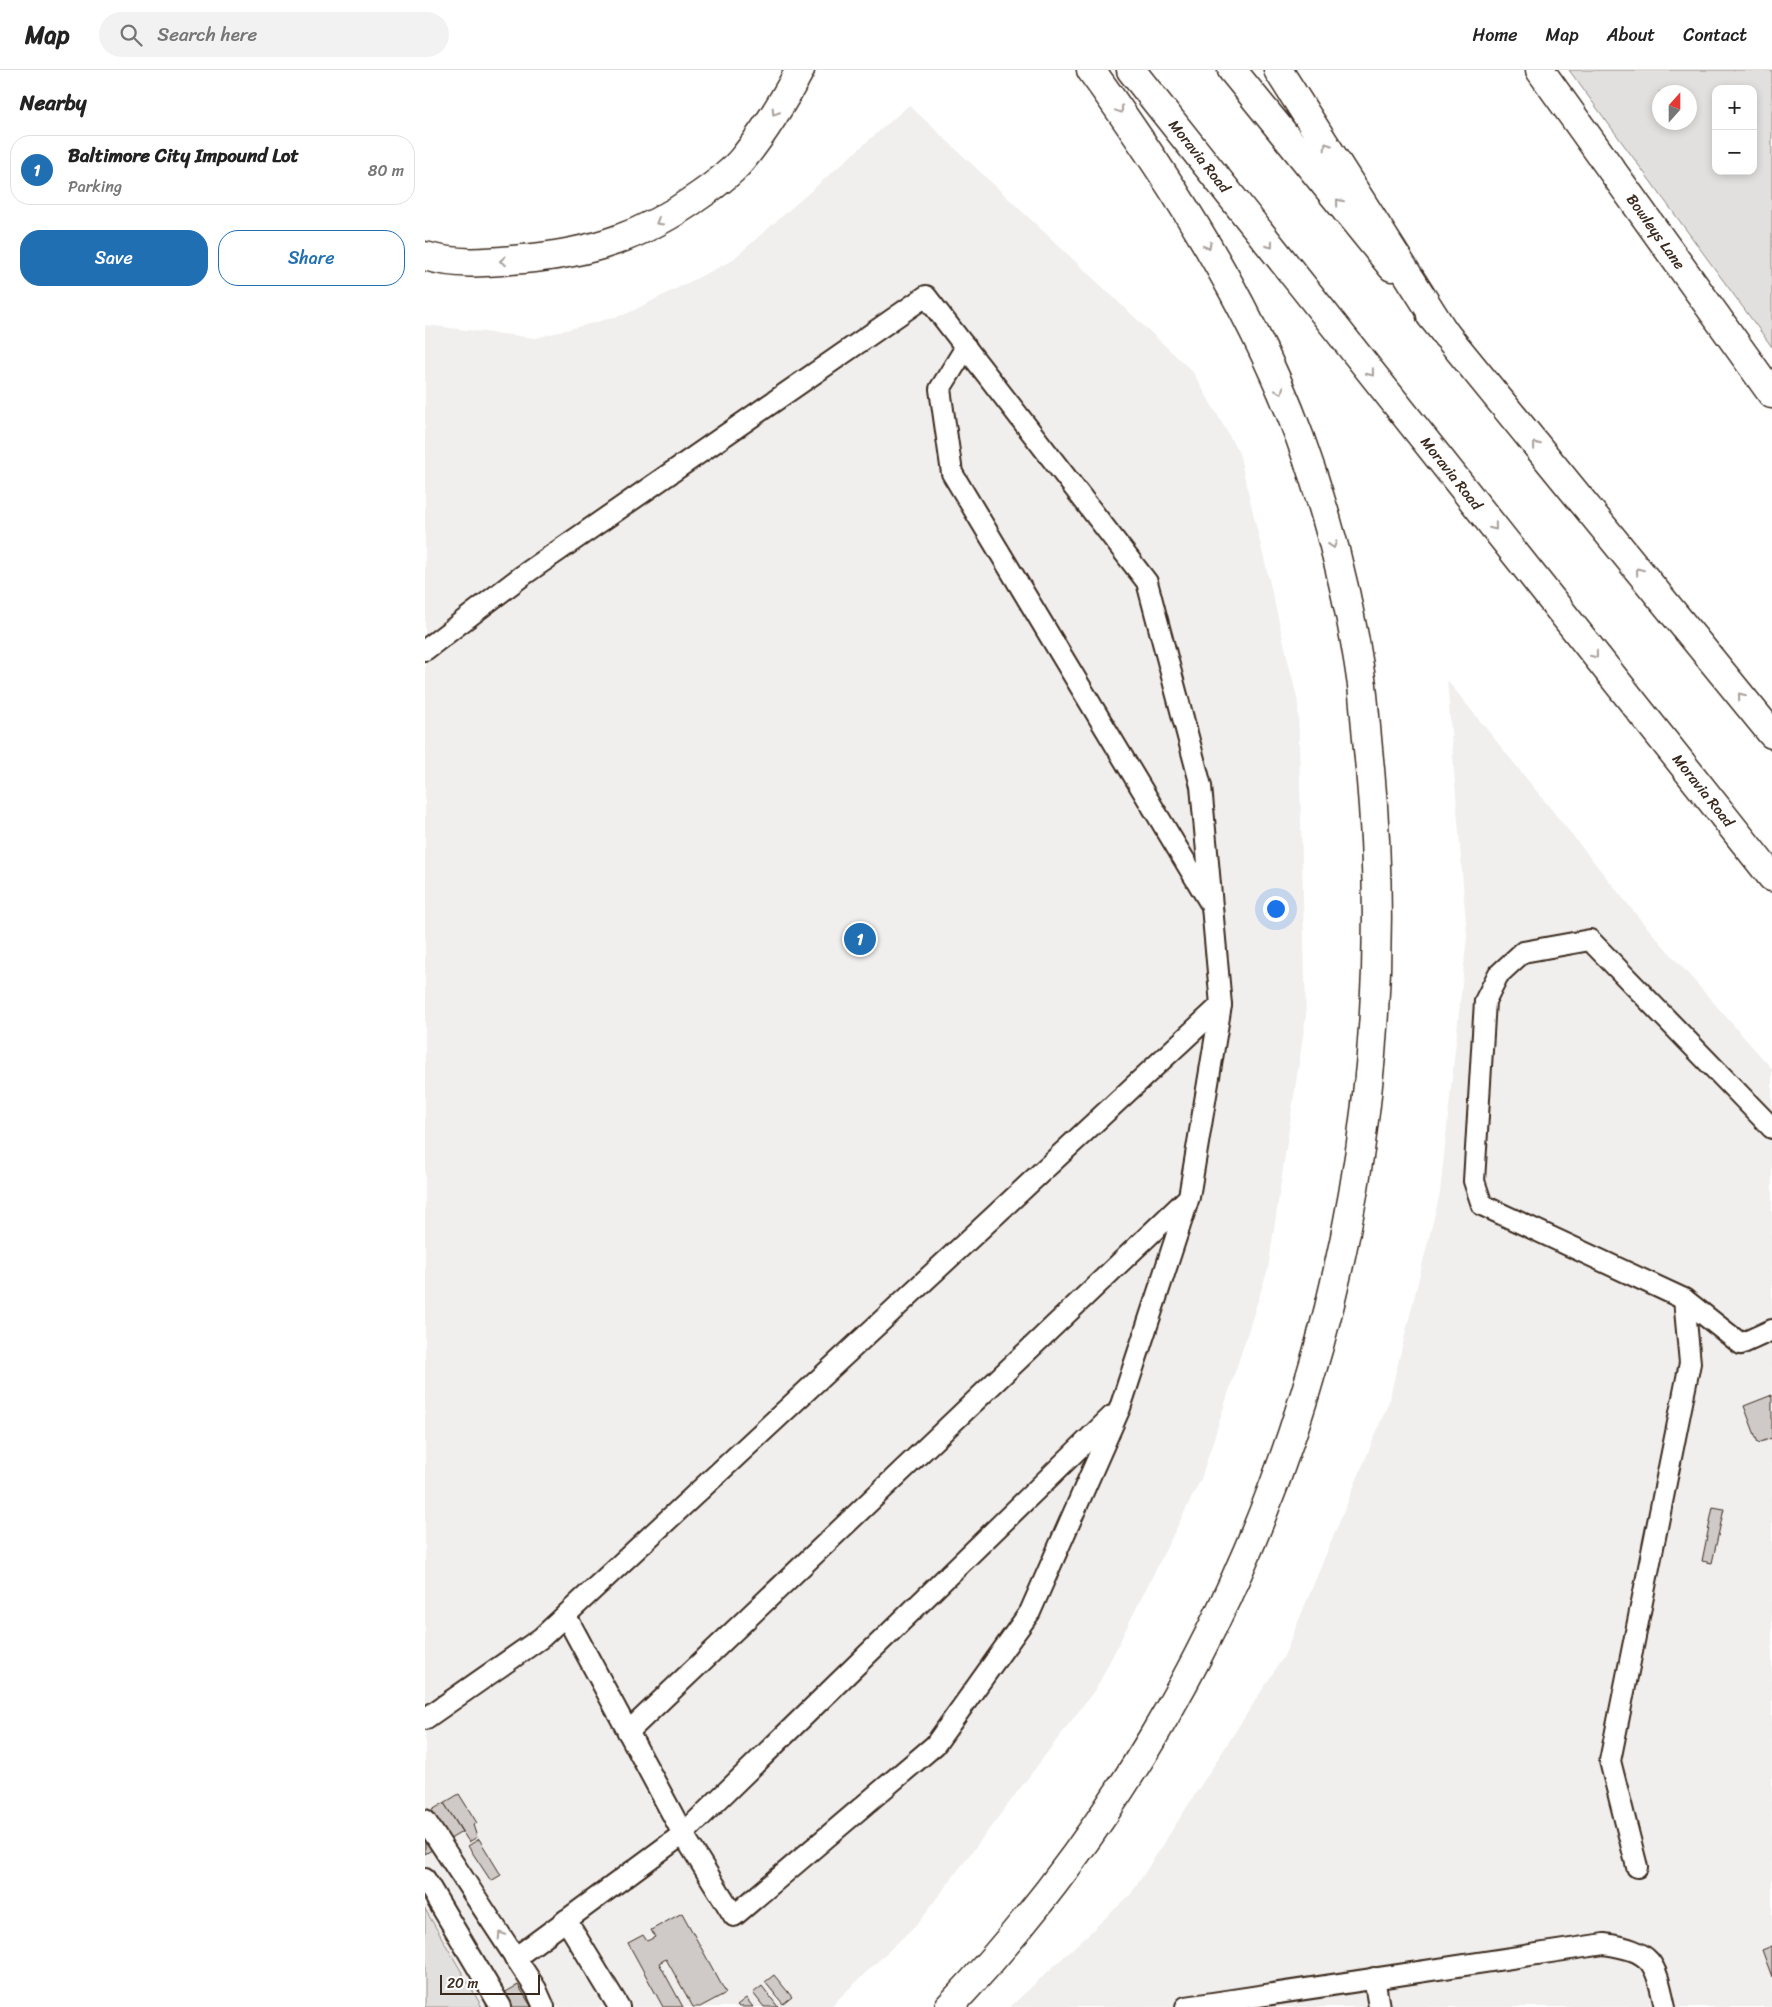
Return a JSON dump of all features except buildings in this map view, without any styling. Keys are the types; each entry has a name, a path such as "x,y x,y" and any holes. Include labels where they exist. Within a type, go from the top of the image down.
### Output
{"main road":[{"path":"425,256 473,264 560,256 601,246 654,226 712,188 744,158 776,111 800,70"},
{"path":"949,2007 984,1970 1057,1879 1128,1776 1186,1680 1233,1584 1272,1492 1307,1394 1333,1300 1354,1194 1370,1079 1376,961 1375,833 1361,684 1339,564 1300,438 1254,330 1199,229 1091,70"},
{"name":"Moravia Road","path":"1131,70 1772,877"},
{"path":"1232,70 1772,734"},
{"path":"1278,70 1447,335"},
{"name":"Bowleys Lane","path":"1540,70 1772,394"}],"lane":[{"path":"425,650 522,576 926,296 1147,582 1201,786 1221,1005 1189,1197 1120,1408 1030,1612 935,1745 734,1916 683,1834 566,1616"},
{"path":"966,347 940,389 952,473 1212,906"},
{"path":"1772,1128 1590,940 1523,952 1498,975 1485,1001 1474,1182 1482,1205 1684,1298 1741,1344 1772,1330"},
{"path":"425,1719 541,1638 566,1616 1221,1005"},
{"path":"629,1732 1189,1197"},
{"path":"1637,1867 1610,1761 1690,1362 1684,1298"},
{"path":"515,1958 683,1834 1120,1408"},
{"path":"425,1820 536,1989 544,2007"},
{"path":"425,1879 501,2007"},
{"path":"566,1920 619,2007"},
{"path":"1186,2007 1604,1944 1627,1947 1648,1958 1658,1976 1665,2007"},
{"path":"1374,1978 1379,2007"},
{"path":"1235,2007 1260,1996"}],"shaded area":[{"path":"1569,70 1772,70 1772,347"},
{"path":"909,105 1193,372 1239,453 1298,702 1306,1016 1268,1269 1201,1479 1097,1687 918,1923 830,2007 482,2007 425,1909 425,325 536,338 626,314 731,261"},
{"path":"1447,680 1639,918 1772,1069 1772,2007 1010,2007 1131,1894 1284,1656 1388,1404 1440,1193 1467,936"},
{"path":"425,1909 482,2007 425,2007"}],"place":[{"name":"Baltimore City Impound Lot","path":"860,939"}]}
